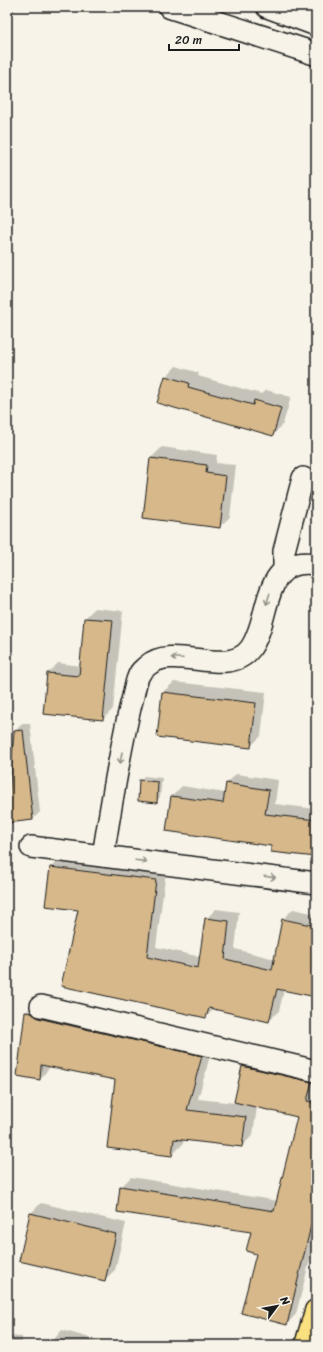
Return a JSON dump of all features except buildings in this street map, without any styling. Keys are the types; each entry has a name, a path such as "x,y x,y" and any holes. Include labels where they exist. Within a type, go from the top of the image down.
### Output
{"main road":[{"path":"306,1345 316,1311"}],"street":[{"path":"170,7 316,54"},
{"path":"267,7 316,25"},
{"path":"284,570 284,551 303,478"},
{"path":"103,856 128,716 140,673 147,665 163,658 222,661 236,659 244,654 253,644 258,633 273,583 284,570 302,563 316,564"},
{"path":"31,847 316,882"},
{"path":"41,1006 316,1071"}],"path":[{"path":"7,16 15,7"}]}
